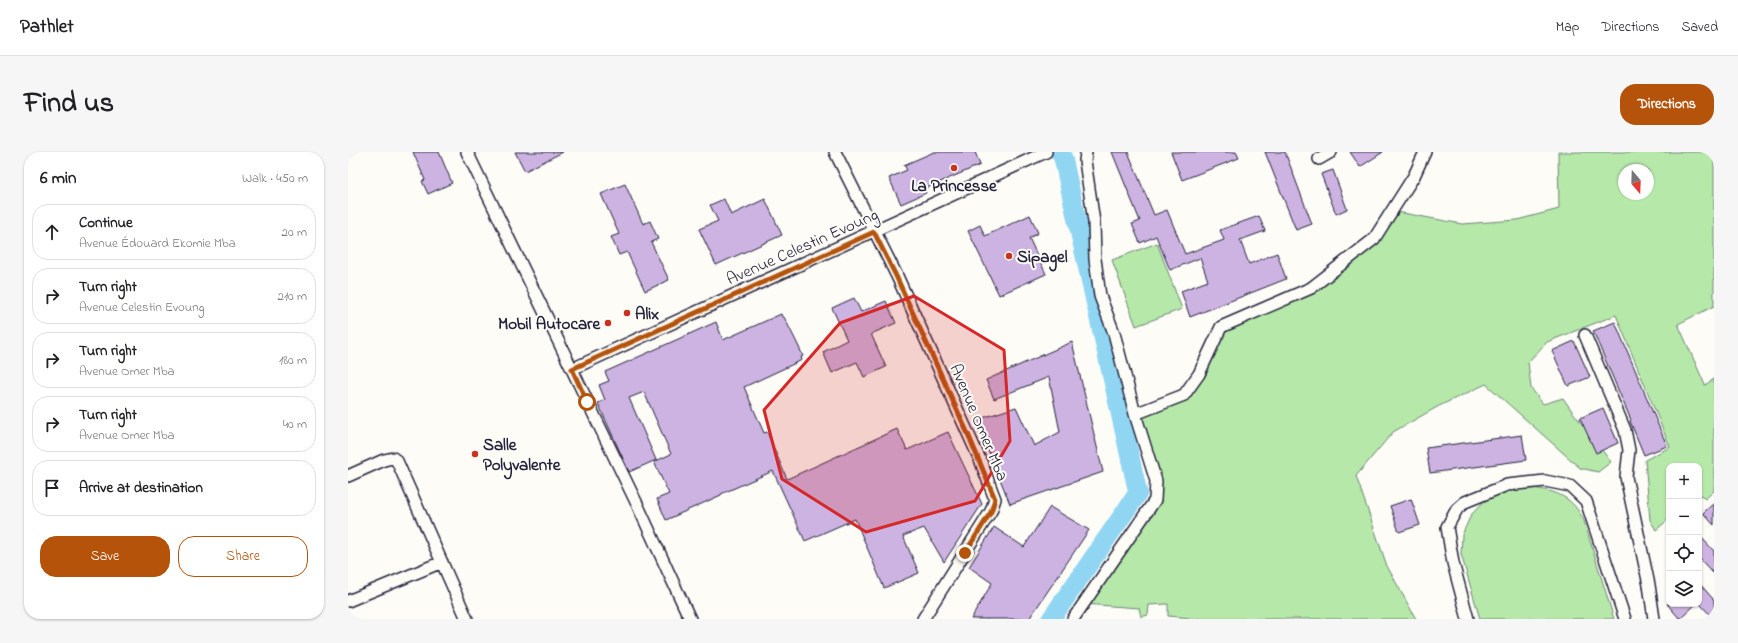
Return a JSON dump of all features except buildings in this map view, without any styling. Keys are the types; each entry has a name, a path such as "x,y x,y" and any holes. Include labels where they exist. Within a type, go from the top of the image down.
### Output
{"street":[{"path":"467,152 638,506 690,619"},
{"name":"Avenue Omer Mba","path":"835,152 896,276 965,427 995,499 991,512 923,619"},
{"name":"Avenue Celestin Evoung","path":"572,369 1046,152"},
{"path":"1073,619 1155,500 1156,481 1135,414 1114,333 1100,296 1095,259 1094,222 1085,161 1086,152"},
{"path":"1319,159 1331,152"},
{"path":"1135,414 1184,395 1198,374 1221,328 1311,288 1374,239 1414,176 1425,152"},
{"path":"1586,335 1625,430 1628,450 1626,477 1649,585 1654,619"},
{"path":"348,476 384,460 393,458 397,461 468,619"},
{"path":"1468,619 1453,564 1447,527 1457,509 1465,502 1506,485 1545,481 1570,486 1586,501 1625,619"},
{"path":"348,601 442,562"}],"highlighted area":[{"path":"914,296 1004,350 1010,441 975,501 866,532 782,479 764,410 840,323"}],"green space":[{"path":"1558,152 1714,152 1714,306 1678,324 1705,385 1714,379 1714,491 1705,499 1702,496 1702,463 1666,463 1666,522 1656,530 1650,520 1645,460 1670,447 1616,315 1547,342 1528,362 1531,388 1543,404 1563,398 1611,462 1598,472 1580,468 1486,384 1439,406 1393,432 1356,476 1387,566 1416,619 1203,619 1168,616 1168,604 1149,605 1148,615 1141,617 1139,608 1083,604 1155,500 1135,414 1184,395 1221,327 1311,288 1374,239 1392,211 1462,224 1517,220 1559,209"},
{"path":"1157,243 1182,309 1136,326 1112,260"},
{"path":"1532,488 1557,493 1575,506 1580,513 1584,521 1614,619 1480,619 1461,554 1462,535 1471,515 1486,499 1509,490"}],"waterway":[{"path":"1051,619 1138,493 1063,158 1060,152"}],"place":[{"name":"La Princesse","path":"954,168"},
{"name":"Sipagel","path":"1009,256"},
{"name":"Alix","path":"627,313"},
{"name":"Mobil Autocare","path":"608,323"},
{"name":"Salle Polyvalente","path":"475,454"}],"route":[{"path":"587,402 572,369 874,232 896,276 981,462 995,499 991,512 965,553"}]}
